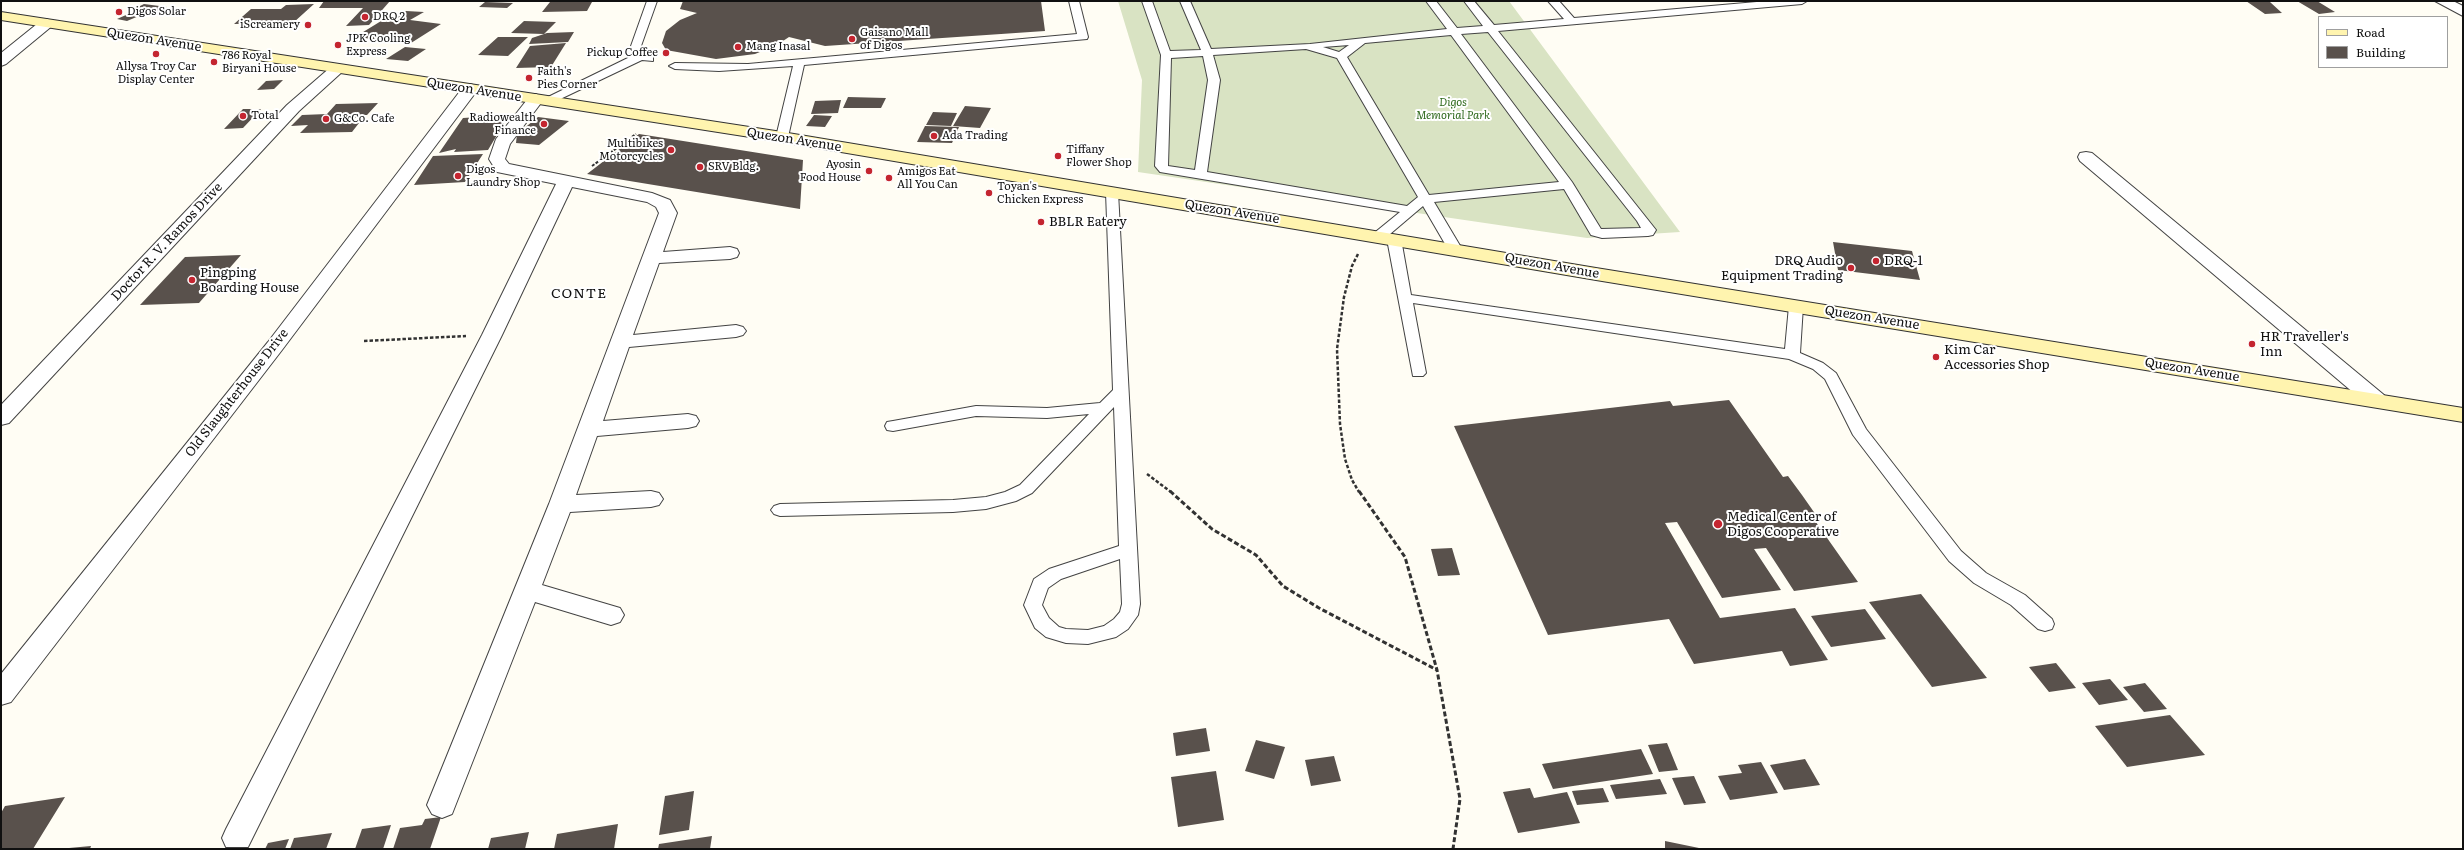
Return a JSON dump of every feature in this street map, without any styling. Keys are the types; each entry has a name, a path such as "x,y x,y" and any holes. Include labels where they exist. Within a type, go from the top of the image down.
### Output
{"main road":[{"name":"Quezon Avenue","path":"1,16 782,137 1796,306 2463,415"}],"street":[{"path":"2442,1 2463,12"},
{"path":"1,61 47,23"},
{"name":"Doctor R. V. Ramos Drive","path":"1,418 293,108 337,69"},
{"name":"Old Slaughterhouse Drive","path":"1,694 275,346 470,89"},
{"path":"442,805 561,504 668,214 664,204 652,198 510,171 498,164 498,151 502,143 543,100"},
{"path":"2086,157 2376,400"},
{"path":"237,838 569,183"},
{"path":"652,258 730,252"},
{"path":"621,342 736,331"},
{"path":"588,429 688,421"},
{"path":"561,504 651,499"},
{"path":"527,590 611,615"}],"lane":[{"path":"543,100 645,58 636,51 636,46 652,1"},
{"path":"675,66 719,68 1083,37 1074,1"},
{"path":"1147,1 1166,55 1161,166 1164,169 1410,210"},
{"path":"1185,1 1207,52 1214,80 1200,176"},
{"path":"1431,1 1568,185 1596,232 1648,232 1649,230 1469,1"},
{"path":"1553,1 1572,22"},
{"path":"1166,55 1306,46 1802,1"},
{"path":"1341,56 1362,40"},
{"path":"1306,46 1341,56 1424,199 1455,249"},
{"path":"782,137 799,62"},
{"path":"1418,373 1405,298 1386,238 1410,210 1424,199 1568,185"},
{"path":"1112,192 1131,604 1129,615 1121,624 1109,632 1088,637 1066,636 1053,632 1042,623 1033,605 1040,584 1055,574 1128,550"},
{"path":"1405,298 1792,355 1818,366 1831,376 1859,431 1954,556 1980,578 2018,600 2045,624"},
{"path":"1792,355 1796,306"},
{"path":"780,510 952,506 986,503 1010,497 1026,489 1121,391"},
{"path":"892,426 976,411 1047,413 1103,408"}],"path":[{"path":"569,183 656,118"},
{"path":"1386,238 1357,256 1352,266 1344,297 1337,349 1340,424 1345,459 1352,480 1405,557 1437,670 1460,799 1453,849"},
{"path":"364,341 492,335"},
{"path":"1124,464 1145,474 1164,486 1212,529 1256,555 1283,586 1319,608 1437,670"}],"green space":[{"name":"Digos Memorial Park","path":"1118,1 1509,1 1680,232 1587,238 1138,172 1142,80"}],"building":[{"name":"DRQ 2","path":"324,1 390,1 369,25 346,26 363,8 319,8"},
{"path":"683,1 1041,1 1045,31 825,46 789,37 777,45 755,54 716,59 666,50 662,43 666,31 680,20 697,13 680,9"},
{"path":"2246,1 2270,2 2282,13 2265,14"},
{"path":"2297,1 2317,1 2335,12 2319,14"},
{"path":"485,2 513,3 507,8 479,7"},
{"path":"550,2 592,2 587,11 542,12"},
{"path":"144,4 167,7 156,11 134,9"},
{"path":"314,4 293,23 234,24 251,9 281,9 286,5"},
{"path":"135,11 146,13 127,21 117,19"},
{"path":"406,11 424,12 410,20 441,24 411,43 355,37 386,18 394,19"},
{"path":"524,21 556,22 544,34 511,33"},
{"path":"574,32 568,42 529,44 532,38 547,33"},
{"path":"498,37 528,37 508,56 478,55"},
{"path":"566,43 551,67 516,68 530,46"},
{"path":"405,47 426,49 408,61 386,59"},
{"path":"283,80 274,89 257,90 266,81"},
{"path":"848,97 886,98 881,108 843,108"},
{"path":"841,100 838,113 811,114 815,101"},
{"name":"G&Co. Cafe","path":"378,103 367,115 358,115 350,123 359,123 352,132 300,133 308,125 291,126 302,115 327,114 336,104"},
{"path":"965,106 991,108 980,128 953,126"},
{"path":"243,109 261,109 243,128 224,129"},
{"path":"933,112 957,113 951,126 926,125"},
{"path":"509,115 488,150 454,152 456,149 439,153 463,118"},
{"path":"814,115 832,116 825,127 806,126"},
{"path":"538,117 569,121 539,145 516,143 517,134"},
{"path":"925,126 959,127 952,143 917,142"},
{"name":"SRV Bldg.","path":"639,134 803,160 800,209 587,174"},
{"path":"483,154 465,182 414,185 433,156"},
{"name":"DRQ-1","path":"1833,242 1912,251 1920,280 1838,270"},
{"name":"Pingping Boarding House","path":"241,255 199,303 140,305 185,257"},
{"path":"1729,400 1783,477 1788,476 1802,495 1816,515 1811,515 1858,582 1794,591 1766,548 1754,549 1781,590 1722,598 1677,522 1665,523 1720,618 1795,608 1828,660 1790,666 1782,651 1694,664 1669,619 1548,635 1454,426 1670,401 1673,406"},
{"path":"1452,548 1460,575 1438,576 1431,549"},
{"path":"1921,594 1987,678 1932,687 1869,602"},
{"path":"1865,609 1886,639 1831,647 1811,616"},
{"path":"2056,663 2076,688 2049,692 2029,667"},
{"path":"2110,679 2128,700 2099,705 2082,683"},
{"path":"2145,683 2167,709 2144,712 2123,687"},
{"path":"2170,715 2205,755 2127,767 2095,726"},
{"path":"1206,728 1210,751 1176,756 1173,733"},
{"path":"1256,740 1285,747 1274,779 1245,771"},
{"path":"1667,743 1678,770 1659,772 1648,745"},
{"path":"1641,749 1653,774 1553,789 1542,764"},
{"path":"1334,756 1341,781 1311,786 1305,760"},
{"path":"1805,759 1820,785 1784,790 1770,765"},
{"path":"1761,762 1778,793 1730,800 1718,776 1742,773 1738,765"},
{"path":"1216,771 1224,820 1178,827 1171,777"},
{"path":"1694,776 1706,803 1684,805 1672,778"},
{"path":"1660,779 1667,794 1616,799 1610,785"},
{"path":"1530,788 1534,798 1567,792 1580,823 1518,833 1503,792"},
{"path":"1603,788 1609,802 1577,805 1572,791"},
{"path":"694,791 689,830 659,835 665,796"},
{"path":"65,797 33,849 1,849 1,813 5,806"},
{"path":"441,817 430,849 393,849 400,828 422,825 425,819"},
{"path":"618,824 614,849 554,849 557,834"},
{"path":"391,825 383,849 355,849 362,829"},
{"path":"529,832 525,849 488,849 491,838"},
{"path":"332,833 326,849 290,849 294,838"},
{"path":"712,836 710,849 658,849 659,844"},
{"path":"289,839 285,849 265,849 268,843"},
{"path":"1665,841 1699,848 1699,849 1665,849"},
{"path":"91,846 90,849 69,849 69,848"}],"place":[{"name":"Digos Solar","path":"119,12"},
{"name":"DRQ 2","path":"365,17"},
{"name":"iScreamery","path":"308,25"},
{"name":"Gaisano Mall of Digos","path":"852,39"},
{"name":"JPK Cooling Express","path":"338,45"},
{"name":"Mang Inasal","path":"738,47"},
{"name":"Pickup Coffee","path":"666,53"},
{"name":"Allysa Troy Car Display Center","path":"156,54"},
{"name":"786 Royal Biryani House","path":"214,62"},
{"name":"Faith's Pies Corner","path":"529,78"},
{"name":"Total","path":"243,116"},
{"name":"G&Co. Cafe","path":"326,119"},
{"name":"Radiowealth Finance","path":"544,124"},
{"name":"Ada Trading","path":"934,136"},
{"name":"Multibikes Motorcycles","path":"671,150"},
{"name":"Tiffany Flower Shop","path":"1058,156"},
{"name":"SRV Bldg.","path":"700,167"},
{"name":"Ayosin Food House","path":"869,171"},
{"name":"Digos Laundry Shop","path":"458,176"},
{"name":"Amigos Eat All You Can","path":"889,178"},
{"name":"Toyan's Chicken Express","path":"989,193"},
{"name":"BBLR Eatery","path":"1041,222"},
{"name":"DRQ-1","path":"1876,261"},
{"name":"DRQ Audio Equipment Trading","path":"1851,268"},
{"name":"Pingping Boarding House","path":"192,280"},
{"name":"HR Traveller's Inn","path":"2252,344"},
{"name":"Kim Car Accessories Shop","path":"1936,357"},
{"name":"Medical Center of Digos Cooperative","path":"1718,524"}],"district":[{"name":"CONTE","path":"579,294"}]}
